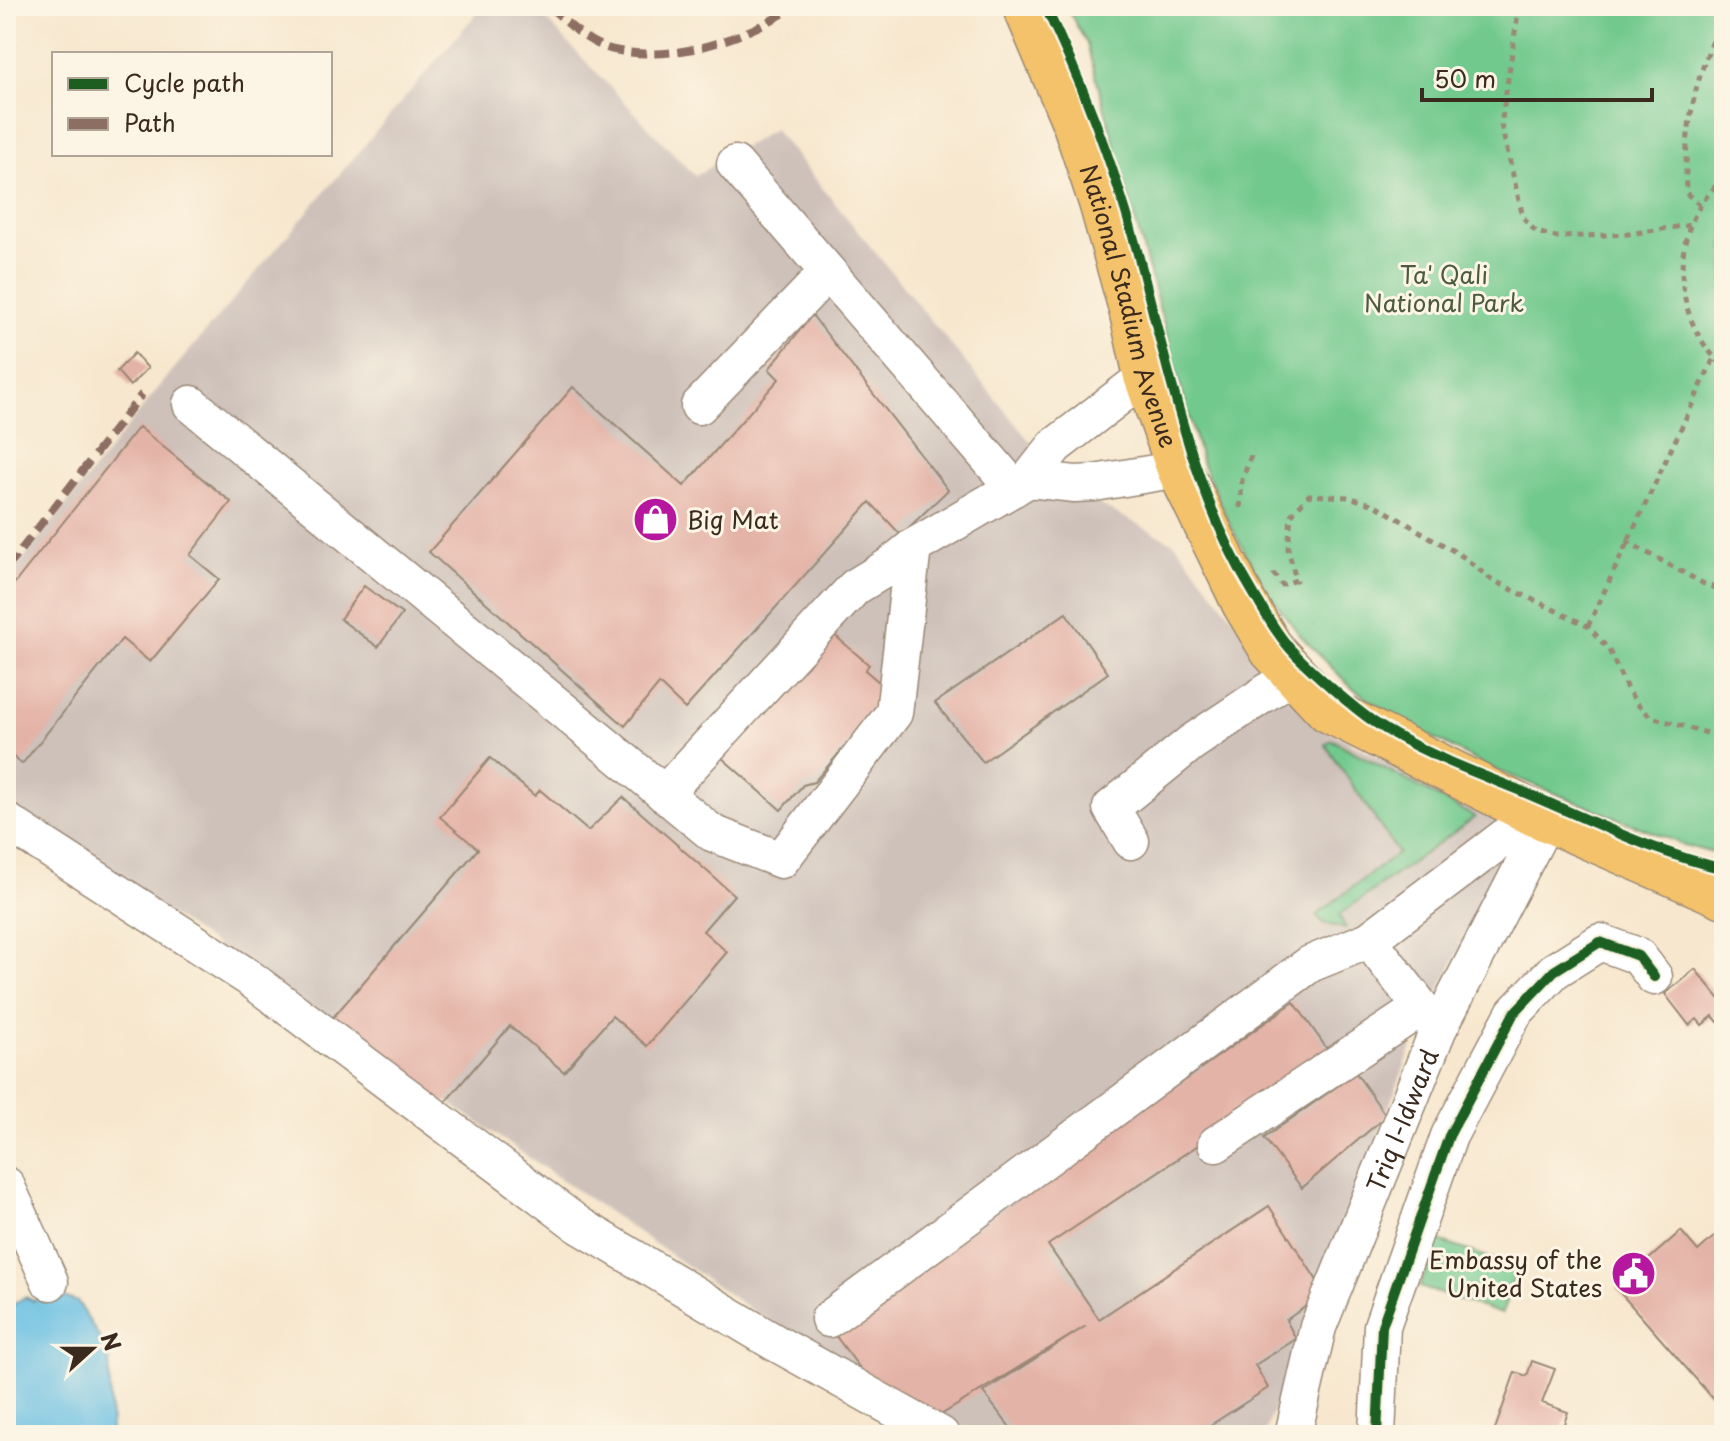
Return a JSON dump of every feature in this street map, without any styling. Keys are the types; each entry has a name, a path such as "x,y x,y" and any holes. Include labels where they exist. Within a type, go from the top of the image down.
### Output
{"main road":[{"name":"National Stadium Avenue","path":"1025,6 1075,124 1101,202 1146,376 1179,469 1244,603 1272,650 1328,710 1541,816 1724,896"}],"street":[{"path":"735,164 828,272 1022,483 1094,483 1179,469"},
{"path":"699,406 828,272"},
{"path":"664,794 855,587 913,547 1022,483 1055,446 1146,376"},
{"path":"191,404 712,833 781,860 894,713 913,547"},
{"path":"1131,841 1111,808 1191,743 1294,674"},
{"path":"829,1319 1310,964 1369,940 1541,816"},
{"name":"Triq l-Idward","path":"1293,1435 1318,1327 1430,1019 1541,816"},
{"path":"6,821 248,977 579,1225 774,1342 941,1435"},
{"path":"1216,1144 1430,1019 1369,940"},
{"path":"1377,1435 1382,1326 1449,1136 1514,1013 1554,971 1600,942 1638,956 1654,977"},
{"path":"6,1185 50,1282"}],"path":[{"path":"1519,6 1501,125 1523,217 1536,232 1556,237 1628,234 1690,225"},
{"path":"1700,205 1686,193 1686,133 1706,52 1724,18"},
{"path":"1724,177 1700,205 1690,225 1683,252 1682,281 1687,309 1698,335 1714,358 1724,366"},
{"path":"1588,626 1714,358"},
{"path":"1244,518 1240,507 1242,480 1253,450"},
{"path":"1268,567 1282,585 1296,580 1288,549 1291,515 1309,495 1348,497 1375,505 1462,556 1492,580 1588,626 1609,650 1632,697 1651,717 1724,735"},
{"path":"1626,541 1704,584 1724,591"}],"shaded area":[{"path":"483,6 533,6 695,176 774,129 1069,489 1176,544 1314,723 1518,831 1414,1041 1264,1435 980,1435 939,1416 750,1309 330,1021 6,806 6,581 167,377"}],"green space":[{"name":"Ta' Qali National Park","path":"1066,6 1724,6 1724,856 1687,846 1484,765 1395,717 1352,688 1299,634 1267,591 1231,527 1201,460 1087,44"},
{"path":"1332,740 1475,817 1339,915 1346,929 1324,923 1316,915 1398,853 1325,744"},
{"path":"1436,1240 1517,1267 1502,1314 1420,1287"}],"water":[{"path":"50,1292 78,1302 109,1354 111,1435 6,1435 6,1309 25,1297 34,1301"}],"building":[{"name":"Big Mat","path":"812,315 948,490 901,535 870,502 685,709 659,684 625,726 429,552 573,387 684,486 779,379 769,369"},
{"path":"134,353 148,368 130,386 117,371"},
{"path":"139,427 231,502 190,555 219,579 150,662 122,639 22,764 6,751 6,594"},
{"path":"364,586 402,614 378,647 340,619"},
{"path":"1066,613 1108,673 983,762 935,703"},
{"path":"831,632 869,665 865,670 887,689 875,712 814,782 803,785 781,810 721,757"},
{"path":"490,758 535,796 540,790 588,831 623,797 734,895 703,931 727,952 647,1046 612,1016 564,1072 510,1026 436,1113 330,1021 478,849 440,817"},
{"path":"1695,969 1724,1004 1724,1017 1718,1022 1713,1016 1702,1025 1697,1019 1689,1025 1665,994"},
{"path":"1294,1002 1332,1056 1048,1245 1099,1319 1269,1206 1325,1293 1286,1320 1296,1339 1255,1365 1268,1388 1209,1426 1215,1435 1016,1435 983,1392 1086,1326 939,1416 865,1375 832,1331"},
{"path":"1356,1073 1386,1116 1302,1188 1264,1138"},
{"path":"1724,1228 1724,1411 1616,1288 1681,1231 1698,1251"},
{"path":"1532,1361 1555,1369 1542,1403 1568,1412 1560,1435 1493,1435 1515,1372 1527,1376"}],"marked path":[{"path":"549,6 596,43 614,50 638,53 662,53 709,45 754,29 796,6"},
{"path":"6,569 142,394"}],"cycle path":[{"path":"1045,6 1084,93 1116,182 1183,424 1213,512 1232,555 1284,641 1313,672 1355,708 1409,743 1647,845 1724,869"},
{"path":"1377,1435 1382,1326 1449,1136 1514,1013 1554,971 1600,942 1638,956 1654,977"}],"place":[{"name":"Big Mat","path":"656,519"},
{"name":"Embassy of the United States","path":"1633,1273"}]}
